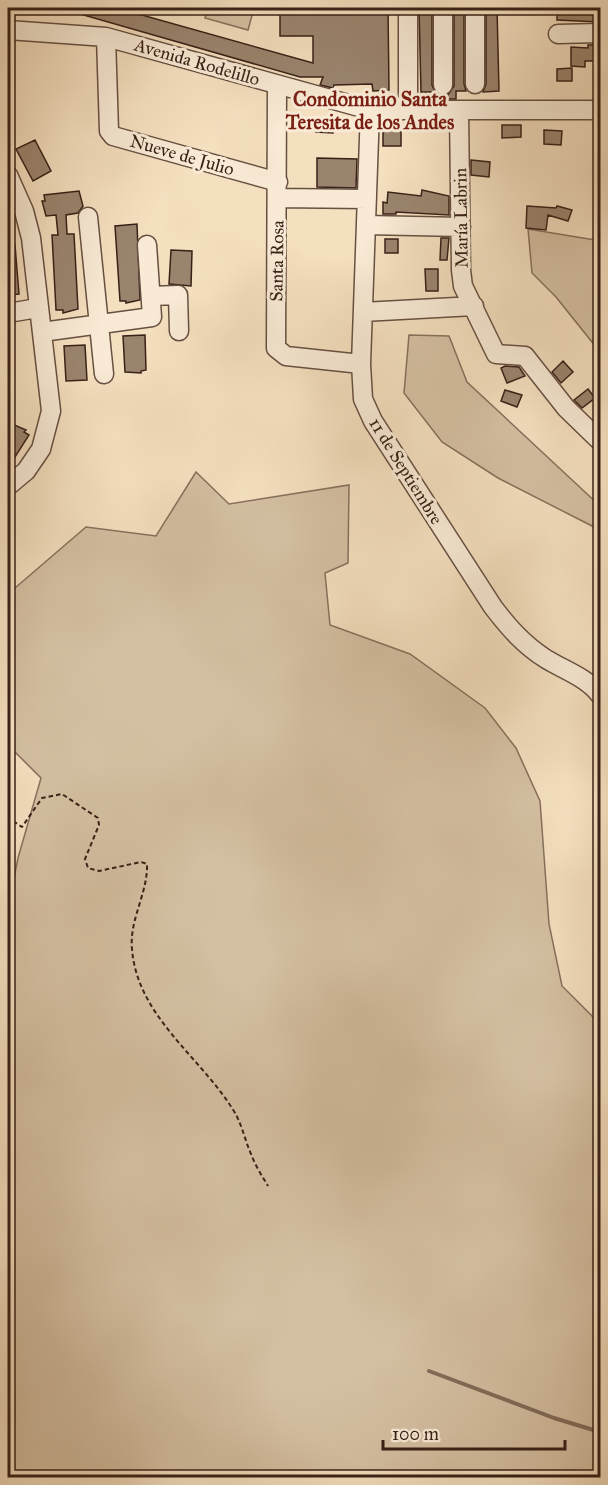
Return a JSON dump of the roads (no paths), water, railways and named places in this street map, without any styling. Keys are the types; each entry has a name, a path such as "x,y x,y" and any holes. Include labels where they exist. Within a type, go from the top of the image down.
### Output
{"street":[{"path":"408,8 408,110"},
{"path":"443,8 443,85"},
{"path":"475,8 475,84"},
{"name":"Avenida Rodelillo","path":"8,30 106,37 370,110 600,110"},
{"path":"558,34 600,33"},
{"name":"Nueve de Julio","path":"106,37 108,131 113,136 278,190 367,199"},
{"name":"Santa Rosa","path":"277,85 276,348 286,356 361,364"},
{"name":"11 de Septiembre","path":"370,110 361,364 363,399 373,420 514,636 545,658 595,687 600,695"},
{"name":"María Labrin","path":"459,110 463,286 496,354 525,356 567,408 600,441"},
{"path":"8,486 34,460 49,424 51,411 28,224 9,181"},
{"path":"88,217 104,374"},
{"path":"366,225 461,227"},
{"path":"42,332 152,317 147,245"},
{"path":"151,296 178,295 179,331"},
{"path":"363,312 474,306"},
{"path":"8,313 38,308"}],"waterway":[{"path":"429,1371 554,1418 600,1432"}],"district":[{"name":"Condominio Santa Teresita de los Andes","path":"370,110"}]}
